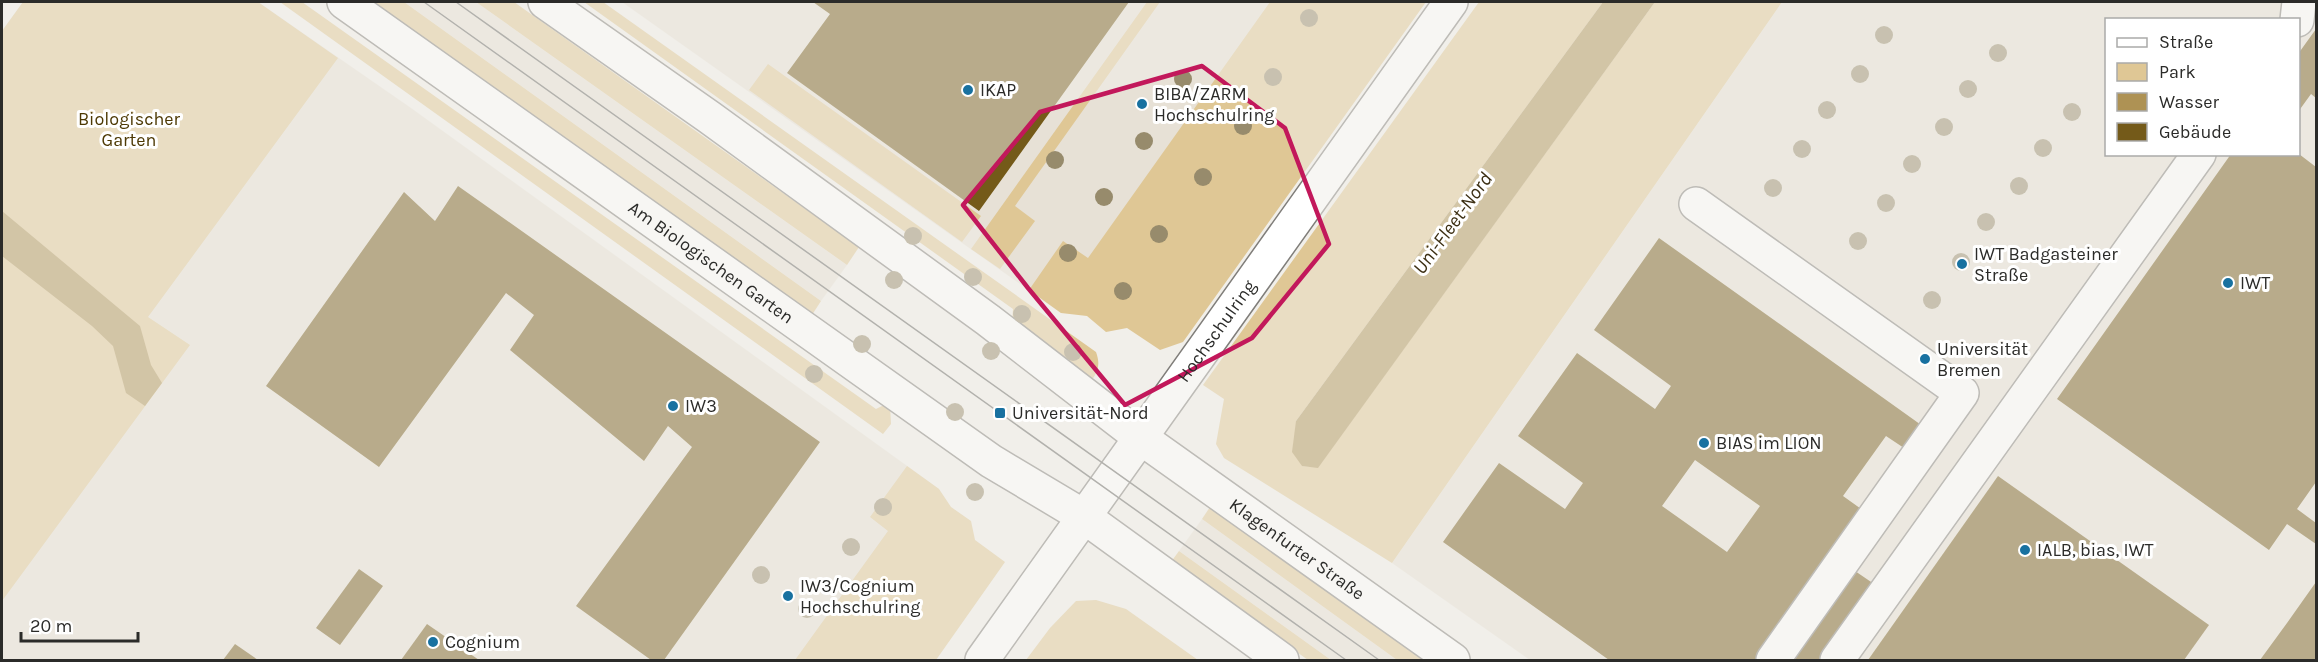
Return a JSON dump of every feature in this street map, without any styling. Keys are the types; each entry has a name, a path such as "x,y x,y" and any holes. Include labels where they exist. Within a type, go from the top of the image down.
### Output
{"street":[{"name":"Am Biologischen Garten","path":"344,2 991,461 1083,516"},
{"path":"545,2 709,117 988,320 1141,438"},
{"name":"Hochschulring","path":"982,660 1451,2"},
{"path":"2297,18 2299,2"},
{"path":"1837,660 2198,156"},
{"path":"1696,204 1962,393 1773,660"},
{"name":"Klagenfurter Straße","path":"1141,438 1453,660"},
{"path":"1083,516 1282,660"}],"highlighted area":[{"path":"1202,66 1285,128 1329,244 1252,338 1125,405 963,205 1040,112"}],"shaded area":[{"path":"23,2 258,2 411,108 939,489 819,660 2,660 2,31"},
{"path":"404,2 476,2 847,265 821,301"},
{"path":"622,2 1289,2 1061,313"},
{"name":"Universität Bremen","path":"1782,2 2316,2 2316,660 1530,660 1392,563"},
{"path":"1202,519 1397,660 1331,660 1179,551"}],"green space":[{"name":"Biologischer Garten","path":"23,2 258,2 338,58 148,317 190,345 2,601 2,31"},
{"path":"280,2 302,2 876,409 890,405 891,424 883,434"},
{"path":"366,2 404,2 821,301 810,318"},
{"path":"476,2 514,2 859,247 847,265"},
{"path":"584,2 603,2 1096,352 1098,366 1092,380 1012,324 1013,309"},
{"path":"1147,2 1160,2 1015,206 1035,221 1000,269 971,249"},
{"path":"1270,2 1426,2 1183,342 1160,350 1127,328 1106,332 1087,316 1061,313 1029,290 1063,241 1088,258"},
{"path":"1479,2 1603,2 1296,421 1302,466 1318,467 1655,2 1782,2 1392,563 1224,458 1216,444 1224,399 1203,385"},
{"path":"768,64 981,216 962,242 749,90"},
{"path":"907,466 939,489 951,507 971,521 975,540 1005,562 936,660 795,660 888,531 870,517"},
{"path":"1210,507 1425,660 1397,660 1202,519"},
{"path":"1179,551 1331,660 1308,660 1171,562"},
{"path":"1096,600 1126,609 1198,660 1026,660 1050,628 1076,601"}],"water":[{"name":"Uni-Fleet-Nord","path":"1603,2 1655,2 1318,468 1302,466 1292,452 1296,421"},
{"path":"2,211 140,326 151,365 162,383 145,406 126,393 113,346 92,326 2,256"}],"building":[{"path":"813,2 1129,2 979,211 787,73 830,14"},
{"path":"2316,29 2316,98 2311,94 2300,109 2300,51"},
{"name":"IWT","path":"2300,155 2316,167 2316,482 2297,509 2316,523 2316,544 2287,524 2269,550 2057,399 2230,156"},
{"name":"IW3","path":"458,186 820,442 664,660 651,660 576,606 692,447 668,426 644,461 510,350 534,315 506,293 379,467 266,386 404,192 435,221"},
{"name":"BIAS im LION","path":"1659,238 1924,427 1907,450 1886,436 1843,496 1864,511 1757,660 1609,660 1443,542 1499,463 1565,509 1583,483 1518,436 1577,353 1655,409 1671,386 1594,330","holes":["1695,460 1760,506 1727,552 1662,506"]},
{"name":"IALB, bias, IWT","path":"1998,476 2209,625 2184,660 1868,660"},
{"path":"359,569 383,586 340,645 316,628"},
{"path":"1855,571 1877,586 1825,660 1792,660"},
{"path":"2316,582 2316,660 2260,660 2287,623"},
{"name":"Cognium","path":"427,624 479,660 401,660"},
{"path":"235,644 258,660 223,660"}],"tram line":[{"path":"424,2 1346,660"},
{"path":"456,2 1379,660"}],"place":[{"name":"IKAP","path":"968,90"},
{"name":"BIBA/ZARM Hochschulring","path":"1142,104"},
{"name":"IWT Badgasteiner Straße","path":"1962,264"},
{"name":"IWT","path":"2228,283"},
{"name":"Universität Bremen","path":"1925,359"},
{"name":"IW3","path":"673,406"},
{"name":"Universität-Nord","path":"1000,413"},
{"name":"BIAS im LION","path":"1704,443"},
{"name":"IALB, bias, IWT","path":"2025,550"},
{"name":"IW3/Cognium Hochschulring","path":"788,596"},
{"name":"Cognium","path":"433,642"}]}
